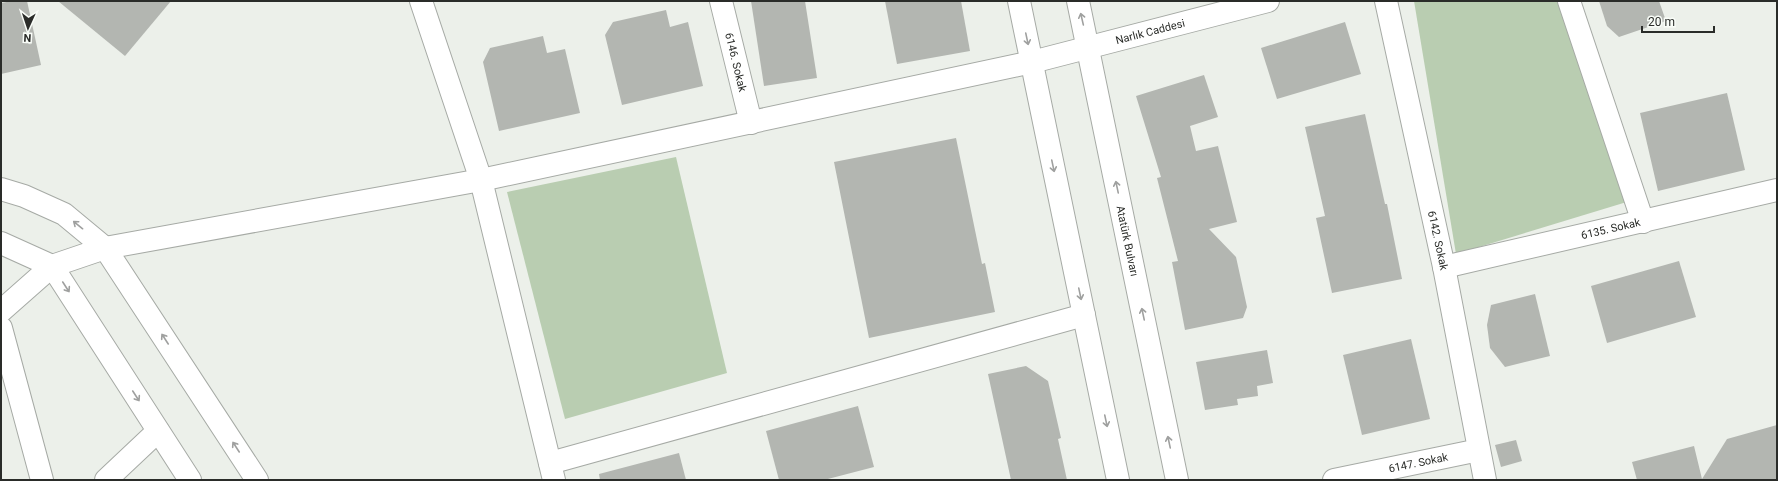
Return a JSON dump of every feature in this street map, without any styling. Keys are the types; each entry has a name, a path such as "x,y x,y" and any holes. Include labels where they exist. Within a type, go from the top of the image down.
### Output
{"street":[{"path":"421,1 481,180 552,472 1084,315"},
{"name":"6146. Sokak","path":"721,1 751,122"},
{"path":"1019,1 1118,480"},
{"name":"Atatürk Bulvarı","path":"1078,1 1177,480"},
{"name":"Narlık Caddesi","path":"52,266 105,248 481,180 1032,62 1268,1"},
{"name":"6142. Sokak","path":"1386,1 1444,267 1485,480"},
{"path":"1569,1 1643,222"},
{"path":"5,188 64,214 105,248 257,480"},
{"name":"6135. Sokak","path":"1444,267 1777,190"},
{"path":"1,243 52,266 190,480"},
{"path":"1,311 52,266"},
{"path":"1,328 42,480"},
{"path":"106,480 158,431"},
{"name":"6147. Sokak","path":"1334,480 1479,450"}],"green space":[{"path":"1414,1 1560,1 1630,201 1456,254"},
{"path":"676,157 727,373 565,419 507,192"}],"building":[{"path":"27,1 41,65 1,74 1,3"},
{"path":"58,1 171,1 125,56"},
{"path":"751,1 805,1 817,78 764,86"},
{"path":"885,1 961,1 970,51 897,64"},
{"path":"1599,1 1659,1 1666,21 1619,37 1607,26"},
{"path":"666,10 670,27 688,22 703,86 622,105 605,35 613,22"},
{"path":"1345,22 1361,74 1277,99 1261,48"},
{"path":"543,36 547,53 565,49 580,113 499,131 483,62 490,48"},
{"path":"1204,75 1218,117 1190,126 1196,151 1218,146 1237,222 1209,229 1236,257 1247,307 1243,318 1185,330 1172,262 1178,261 1157,178 1161,177 1136,96"},
{"path":"1727,93 1745,170 1658,191 1640,113"},
{"path":"1365,114 1385,204 1387,204 1402,279 1332,293 1316,218 1325,216 1305,127"},
{"path":"956,138 982,264 985,263 995,312 869,338 834,162"},
{"path":"1679,261 1696,317 1607,343 1591,286"},
{"path":"1535,294 1550,356 1505,367 1490,348 1487,325 1491,305"},
{"path":"1411,339 1430,419 1362,435 1343,355"},
{"path":"1267,350 1273,383 1257,386 1258,396 1237,399 1238,405 1205,410 1196,362"},
{"path":"1026,366 1048,381 1061,438 1058,439 1067,480 1011,480 988,374"},
{"path":"858,406 874,467 824,480 779,480 766,431"},
{"path":"1777,425 1777,480 1637,480 1632,462 1694,446 1702,479 1727,439"},
{"path":"1516,440 1522,461 1501,467 1495,445"},
{"path":"679,453 686,480 600,480 599,474"}]}
